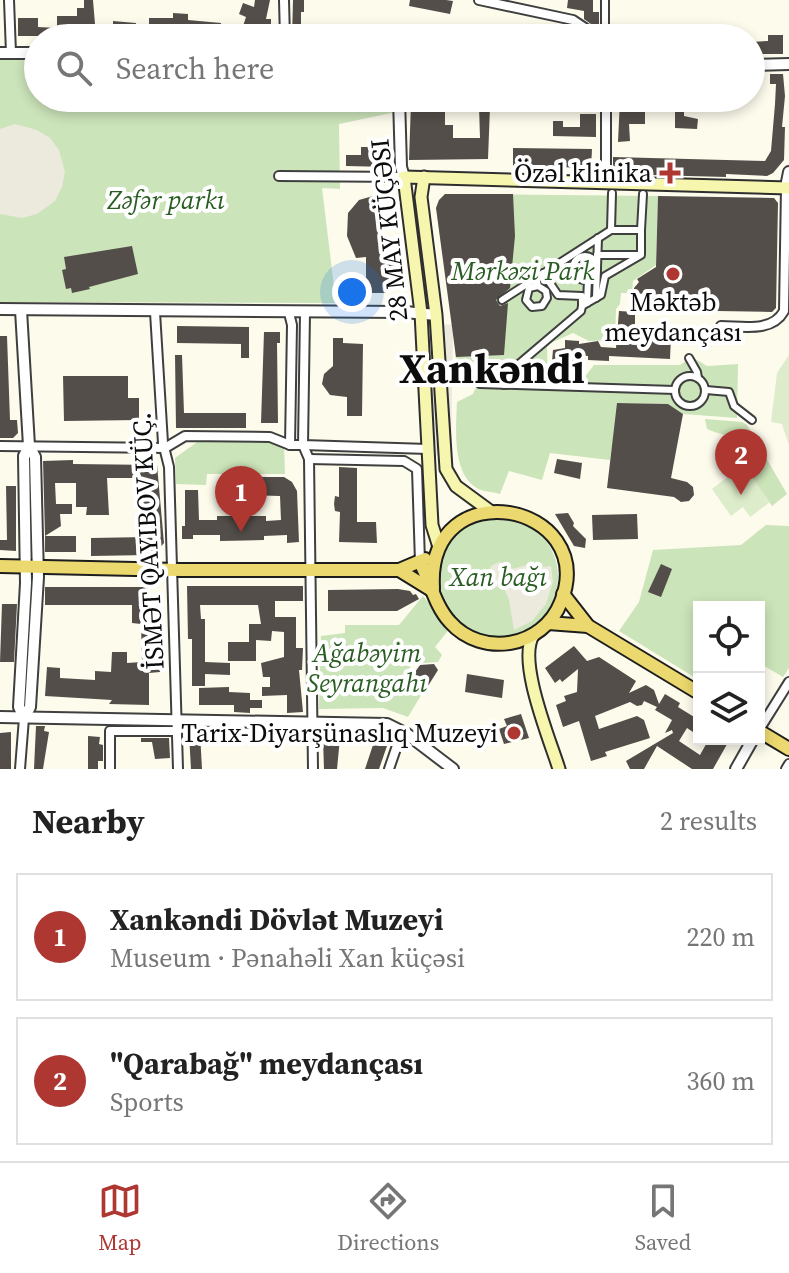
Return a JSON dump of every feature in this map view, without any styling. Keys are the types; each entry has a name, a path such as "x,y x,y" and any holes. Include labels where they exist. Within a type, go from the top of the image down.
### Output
{"main road":[{"path":"404,177 609,188 787,188"},
{"name":"28 MAY KÜÇƏSI","path":"404,177 421,313 432,525 438,549"},
{"name":"28 MAY KÜÇƏSI","path":"424,177 421,197 436,315 446,469 456,486 490,511 521,514 535,521 551,536 564,562 566,581 563,594"},
{"path":"0,566 399,570 420,562 438,549 460,523 490,511"},
{"path":"434,590 433,570 438,549"},
{"path":"420,562 443,612 458,630 485,643 508,644 534,634 556,612 563,594"},
{"path":"399,570 434,590"},
{"path":"563,594 588,626 693,689"},
{"path":"548,623 588,626"},
{"path":"534,634 528,651 529,670 559,769"},
{"path":"508,644 518,652 529,670"},
{"path":"765,734 789,749"}],"street":[{"path":"6,53 9,0"},
{"path":"284,0 285,24"},
{"path":"479,0 579,24"},
{"path":"603,24 605,0"},
{"path":"765,65 789,64"},
{"name":"28 MAY KÜÇƏSI","path":"399,112 404,177"},
{"path":"606,112 611,230"},
{"path":"721,326 764,326 780,319 784,311 789,172"},
{"path":"279,176 404,177"},
{"path":"641,255 643,194"},
{"path":"525,297 543,273 611,230 641,230"},
{"path":"596,298 598,238"},
{"path":"597,255 641,255"},
{"path":"584,304 601,295 605,276 641,255"},
{"path":"573,271 575,261 584,256 594,261 597,268"},
{"path":"554,266 573,271 586,279"},
{"path":"584,304 582,296 586,279 597,268"},
{"path":"543,273 558,295 582,296"},
{"path":"504,385 507,374 581,311 586,279"},
{"path":"525,297 532,307 542,306 547,301 544,289 537,282"},
{"path":"525,297 504,298 537,282"},
{"path":"0,309 436,315"},
{"path":"20,769 24,718 30,707 27,674 32,566 24,456 29,446 21,310"},
{"path":"155,312 169,467 178,769"},
{"path":"289,313 292,325 290,445"},
{"path":"305,313 303,445 309,459 313,769"},
{"path":"689,358 706,390"},
{"path":"675,390 683,378 698,378"},
{"path":"480,384 675,390"},
{"path":"675,390 678,399 690,406 702,400 706,390"},
{"path":"706,390 729,392 734,406 752,420"},
{"path":"0,446 165,448 185,436 270,437 290,445 428,449"},
{"path":"309,459 404,461 417,469 420,562"},
{"path":"765,720 789,682"},
{"path":"0,717 177,725"},
{"path":"110,769 110,731 190,722 387,724 402,731 453,769"},
{"path":"393,766 402,731"},
{"path":"736,769 750,745"}],"green space":[{"name":"Zəfər parkı","path":"0,59 24,59 24,112 396,112 339,124 340,189 322,188 336,303 0,302"},
{"name":"Mərkəzi Park","path":"445,194 658,196 656,265 633,281 632,293 621,293 616,309 615,340 589,341 573,333 551,343 547,347 548,382 580,383 594,365 680,365 692,357 707,366 738,364 737,418 683,414 667,404 618,403 610,460 550,453 542,480 509,471 500,494 481,490 471,484 464,475 457,451 457,402 473,394 477,384 474,374 456,362 436,208"},
{"path":"789,355 789,445 782,424 771,422 777,373"},
{"path":"705,419 747,425 787,494 772,506 744,466 729,463 740,452 737,442 707,429"},
{"path":"270,441 284,444 285,474 207,474 206,485 176,484 175,458 197,442"},
{"path":"743,465 770,502 750,517 743,507 731,516 712,489"},
{"name":"Xan bağı","path":"498,517 521,522 540,535 553,554 558,577 553,600 540,619 521,632 498,637 475,632 456,619 443,600 438,577 443,554 456,535 475,522"},
{"path":"766,525 789,526 789,668 783,677 765,666 765,601 693,601 693,676 619,631 639,602 653,550 741,545"},
{"name":"Ağabəyim Seyrangahı","path":"423,596 450,628 435,647 442,655 438,662 411,664 407,680 423,692 408,717 383,708 319,709 321,636 345,633 345,625 399,625"}],"shaded area":[{"path":"15,124 37,130 50,138 59,150 65,172 55,201 37,214 22,218 0,214 0,129"},
{"path":"428,323 453,325 451,456 429,455"},
{"path":"499,562 512,569 534,563 536,568 551,566 553,582 546,604 532,621 514,630 504,588 493,586 488,578 491,566"}],"building":[{"path":"84,0 93,0 95,24 57,24 57,16 77,16 77,8 84,8"},
{"path":"255,0 270,0 266,19 271,19 271,24 244,24 246,17 239,14 243,3 254,7"},
{"path":"293,0 304,0 301,24 292,24"},
{"path":"410,0 453,1 450,14 409,6"},
{"path":"568,0 593,0 593,12 599,12 599,24 591,24 584,19 584,11 567,8"},
{"path":"173,13 188,14 188,20 221,24 149,24 149,18 173,18"},
{"path":"18,18 38,18 38,24 24,24 24,36 18,36"},
{"path":"113,21 136,23 136,24 113,24"},
{"path":"768,35 783,35 783,54 765,54 765,41 768,41"},
{"path":"770,74 783,74 785,96 782,127 785,127 784,160 773,173 767,176 726,174 726,177 613,174 613,157 765,161 771,151 775,104 776,84 770,84"},
{"path":"411,112 445,112 445,125 453,125 453,138 480,138 479,112 490,112 488,159 409,160"},
{"path":"619,112 645,112 645,124 629,124 630,141 618,142"},
{"path":"675,112 684,112 684,116 698,119 697,129 675,128"},
{"path":"580,114 596,114 596,137 553,136 553,121 563,121 563,127 580,127"},
{"path":"361,147 380,147 380,157 390,157 390,167 346,166 346,155 361,155"},
{"path":"513,148 592,149 591,168 513,166"},
{"path":"445,194 513,194 515,236 510,288 496,300 500,306 508,303 504,355 456,357 436,208"},
{"path":"373,196 382,263 396,262 398,279 387,293 348,293 348,276 366,277 366,257 356,258 347,236 348,213 359,200"},
{"path":"658,196 774,198 778,203 776,308 772,312 656,310 656,295 634,293 639,282 637,279 656,267"},
{"path":"132,246 138,274 72,293 71,288 66,289 62,270 66,269 64,257"},
{"path":"619,311 635,312 635,335 671,336 670,359 609,356 609,361 573,356 573,367 558,366 559,361 552,361 553,350 565,348 565,340 579,341 579,344 598,341 601,347 616,348"},
{"path":"177,326 249,327 249,358 241,358 241,344 177,343"},
{"path":"264,332 280,332 280,343 277,343 278,423 261,423"},
{"path":"0,336 7,336 10,420 17,420 18,433 13,438 0,438"},
{"path":"333,338 343,338 343,343 363,344 362,416 347,416 347,397 330,395 322,384 324,374 333,366"},
{"path":"175,355 182,355 184,413 246,413 246,428 176,428"},
{"path":"63,376 128,376 128,398 139,398 139,420 64,421"},
{"path":"617,403 668,404 683,414 671,478 693,487 694,495 689,501 607,488"},
{"path":"557,459 582,463 580,479 554,473"},
{"path":"73,460 73,464 157,465 164,543 157,551 148,551 148,555 91,556 91,538 147,537 141,478 107,478 109,515 86,515 87,507 76,507 76,483 55,483 56,504 72,504 72,514 60,514 61,526 45,536 43,461"},
{"path":"339,467 357,468 357,522 376,522 377,543 339,542 340,512 335,511 334,504 335,496 339,497"},
{"path":"242,477 284,477 292,482 297,491 299,542 287,543 287,535 264,536 264,540 220,541 220,535 193,535 193,539 182,539 185,490 198,490 199,520 217,520 217,516 266,516 266,521 281,520 280,496 242,495"},
{"path":"6,486 16,486 16,551 0,550 0,540 7,540"},
{"path":"568,513 573,526 586,539 585,548 574,546 555,514"},
{"path":"637,514 638,539 593,540 592,515"},
{"path":"45,536 76,536 76,552 45,552"},
{"path":"661,564 672,569 661,597 648,592"},
{"path":"187,586 303,586 303,601 275,601 275,617 296,617 296,648 303,648 302,670 299,670 303,712 287,713 287,695 262,696 262,687 270,687 270,677 263,677 261,663 284,657 284,632 272,631 271,641 256,640 256,661 228,661 228,642 249,642 249,624 261,624 258,605 200,605 201,619 205,619 205,662 230,663 230,675 205,674 205,686 192,686"},
{"path":"45,587 148,587 148,612 159,612 160,672 149,673 149,705 109,704 112,700 45,696 47,667 60,668 60,678 95,680 95,671 111,672 112,652 127,652 127,663 142,662 141,624 132,623 132,605 45,605"},
{"path":"328,590 410,591 419,599 397,611 328,611"},
{"path":"2,604 17,604 14,662 0,662"},
{"path":"574,646 587,661 599,657 636,681 629,693 646,685 654,690 659,704 665,694 680,703 678,707 693,716 693,732 687,728 679,741 700,755 706,745 727,745 713,769 692,769 657,746 644,769 630,769 626,761 673,733 672,730 665,733 672,720 655,710 657,707 644,701 637,706 630,702 595,716 599,729 637,716 644,720 650,738 605,752 607,756 591,761 579,721 563,727 556,705 566,701 564,696 577,692 578,669 562,682 560,679 555,683 545,668"},
{"path":"434,664 438,670 428,686 423,688 410,679 420,665"},
{"path":"467,674 504,680 502,698 465,692"},
{"path":"229,687 229,692 250,693 250,700 262,700 262,708 250,708 250,713 234,712 234,705 199,705 199,688"},
{"name":"Tarix-Diyarşünaslıq Muzeyi","path":"521,714 529,738 504,744 499,729 507,726 504,719"},
{"path":"36,726 45,726 44,731 49,732 43,769 34,769"},
{"path":"11,732 11,769 0,769 0,733"},
{"path":"200,733 202,769 191,769 189,734"},
{"path":"88,736 100,737 99,744 103,745 103,761 98,761 98,769 88,769"},
{"path":"141,738 169,738 170,758 155,759 152,742 141,742"},
{"path":"323,738 340,738 337,769 324,769"},
{"path":"374,742 387,746 379,769 365,769"}],"place":[{"name":"Özəl klinika","path":"670,173"},
{"name":"Məktəb meydançası","path":"673,274"},
{"name":"\"Qarabağ\" meydançası","path":"741,495"},
{"name":"Xankəndi Dövlət Muzeyi","path":"241,532"},
{"name":"Tarix-Diyarşünaslıq Muzeyi","path":"514,733"}],"district":[{"name":"Xankəndi","path":"492,368"}]}
